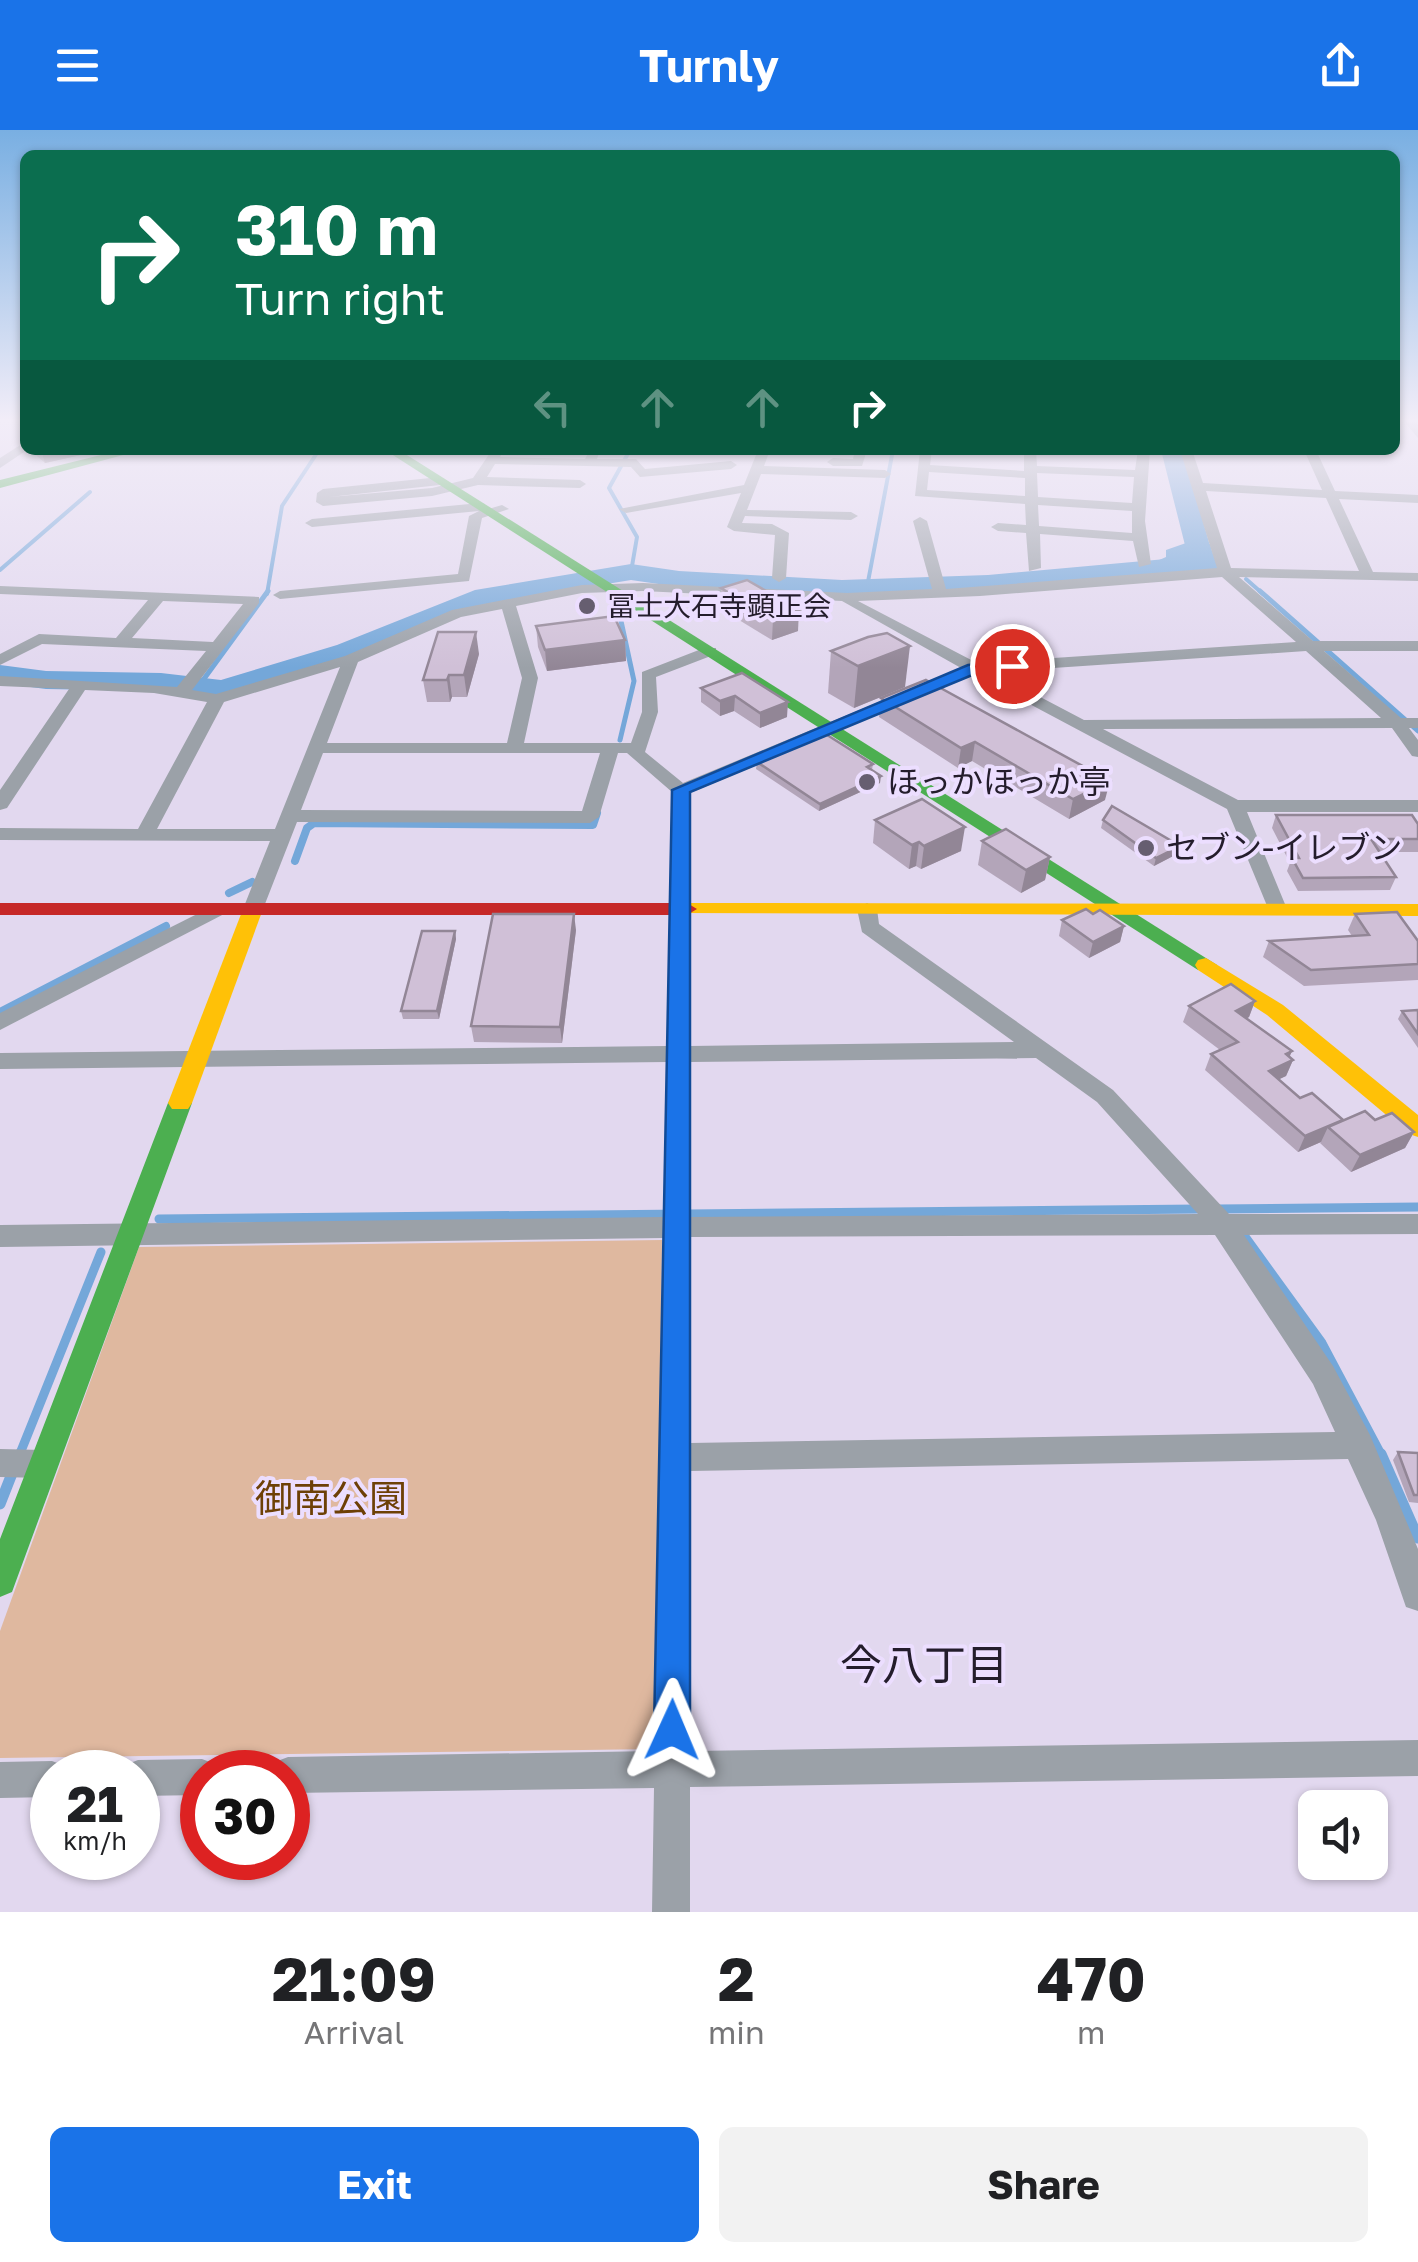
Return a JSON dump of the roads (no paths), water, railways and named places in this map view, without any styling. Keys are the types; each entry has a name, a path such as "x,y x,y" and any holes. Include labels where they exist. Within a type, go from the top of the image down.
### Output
{"street":[{"path":"481,502 837,724 1274,1010 1418,1128"},
{"path":"626,509 707,502"},
{"path":"743,502 734,527 772,528 782,533 779,578"},
{"path":"778,502 853,509"},
{"path":"1032,502 1034,568"},
{"path":"1064,502 1137,507"},
{"path":"1138,502 1137,537 1144,564"},
{"path":"1203,502 1225,572 1409,723 1418,752"},
{"path":"1332,502 1368,576"},
{"path":"312,523 490,509"},
{"path":"280,595 464,578 476,516 490,509"},
{"path":"920,520 938,587"},
{"path":"998,528 1137,537"},
{"path":"0,705 8,682 185,688 217,699 351,660 457,613 606,579 847,597 938,587 1225,572 1418,577"},
{"path":"606,579 710,651 1147,909 1291,1001 1418,1102"},
{"path":"0,590 254,600 185,688"},
{"path":"120,642 159,596"},
{"path":"847,597 851,603 1235,806 1418,806"},
{"path":"507,602 530,678 514,750"},
{"path":"0,660 38,639 219,646"},
{"path":"681,790 974,668 1318,646 1418,646"},
{"path":"635,748 650,712 648,675 710,651"},
{"path":"0,1580 18,1463 133,1234 253,909 351,660"},
{"path":"0,804 79,686"},
{"path":"144,834 217,699"},
{"path":"1084,724 1409,723"},
{"path":"318,748 635,748 681,790 672,1912"},
{"path":"0,834 144,834 590,817 610,750"},
{"path":"1235,806 1277,909"},
{"path":"0,909 1418,910"},
{"path":"867,909 868,927 1105,1096 1223,1218 1323,1375 1359,1445 1418,1595"},
{"path":"0,1022 219,910"},
{"path":"0,1062 1041,1050"},
{"path":"0,1236 675,1218 1223,1218 1418,1224"},
{"path":"676,1457 1359,1445"},
{"path":"310,1775 1418,1758"},
{"path":"0,1780 30,1779"}],"water":[{"path":"1186,543 1210,544 1216,565 1213,570 1156,573 1148,565 1166,557 1166,550"}],"waterway":[{"path":"0,570 78,502"},
{"path":"267,592 285,502"},
{"path":"617,502 637,537 631,572"},
{"path":"867,587 883,502"},
{"path":"1186,502 1204,564"},
{"path":"0,674 46,680 161,682 223,690 348,651 485,596 631,572 679,579 842,588 988,583 1204,564"},
{"path":"1204,564 1215,568"},
{"path":"1246,579 1263,594"},
{"path":"1260,591 1418,731"},
{"path":"198,687 267,592"},
{"path":"620,740 634,681 621,621"},
{"path":"295,861 307,828 314,823 593,825 597,813"},
{"path":"229,893 252,882"},
{"path":"0,1012 166,926"},
{"path":"1218,1209 1418,1207"},
{"path":"159,1219 1199,1209"},
{"path":"1238,1227 1322,1343 1381,1455"},
{"path":"19,1456 101,1252"},
{"path":"1381,1455 1418,1538"},
{"path":"0,1504 13,1471"}],"place":[{"name":"冨士大石寺顕正会","path":"587,606"},
{"name":"ほっかほっか亭","path":"867,782"},
{"name":"セブン-イレブン","path":"1146,848"}],"district":[{"name":"今八丁目","path":"924,1665"}],"park label":[{"name":"御南公園","path":"331,1499"}]}
